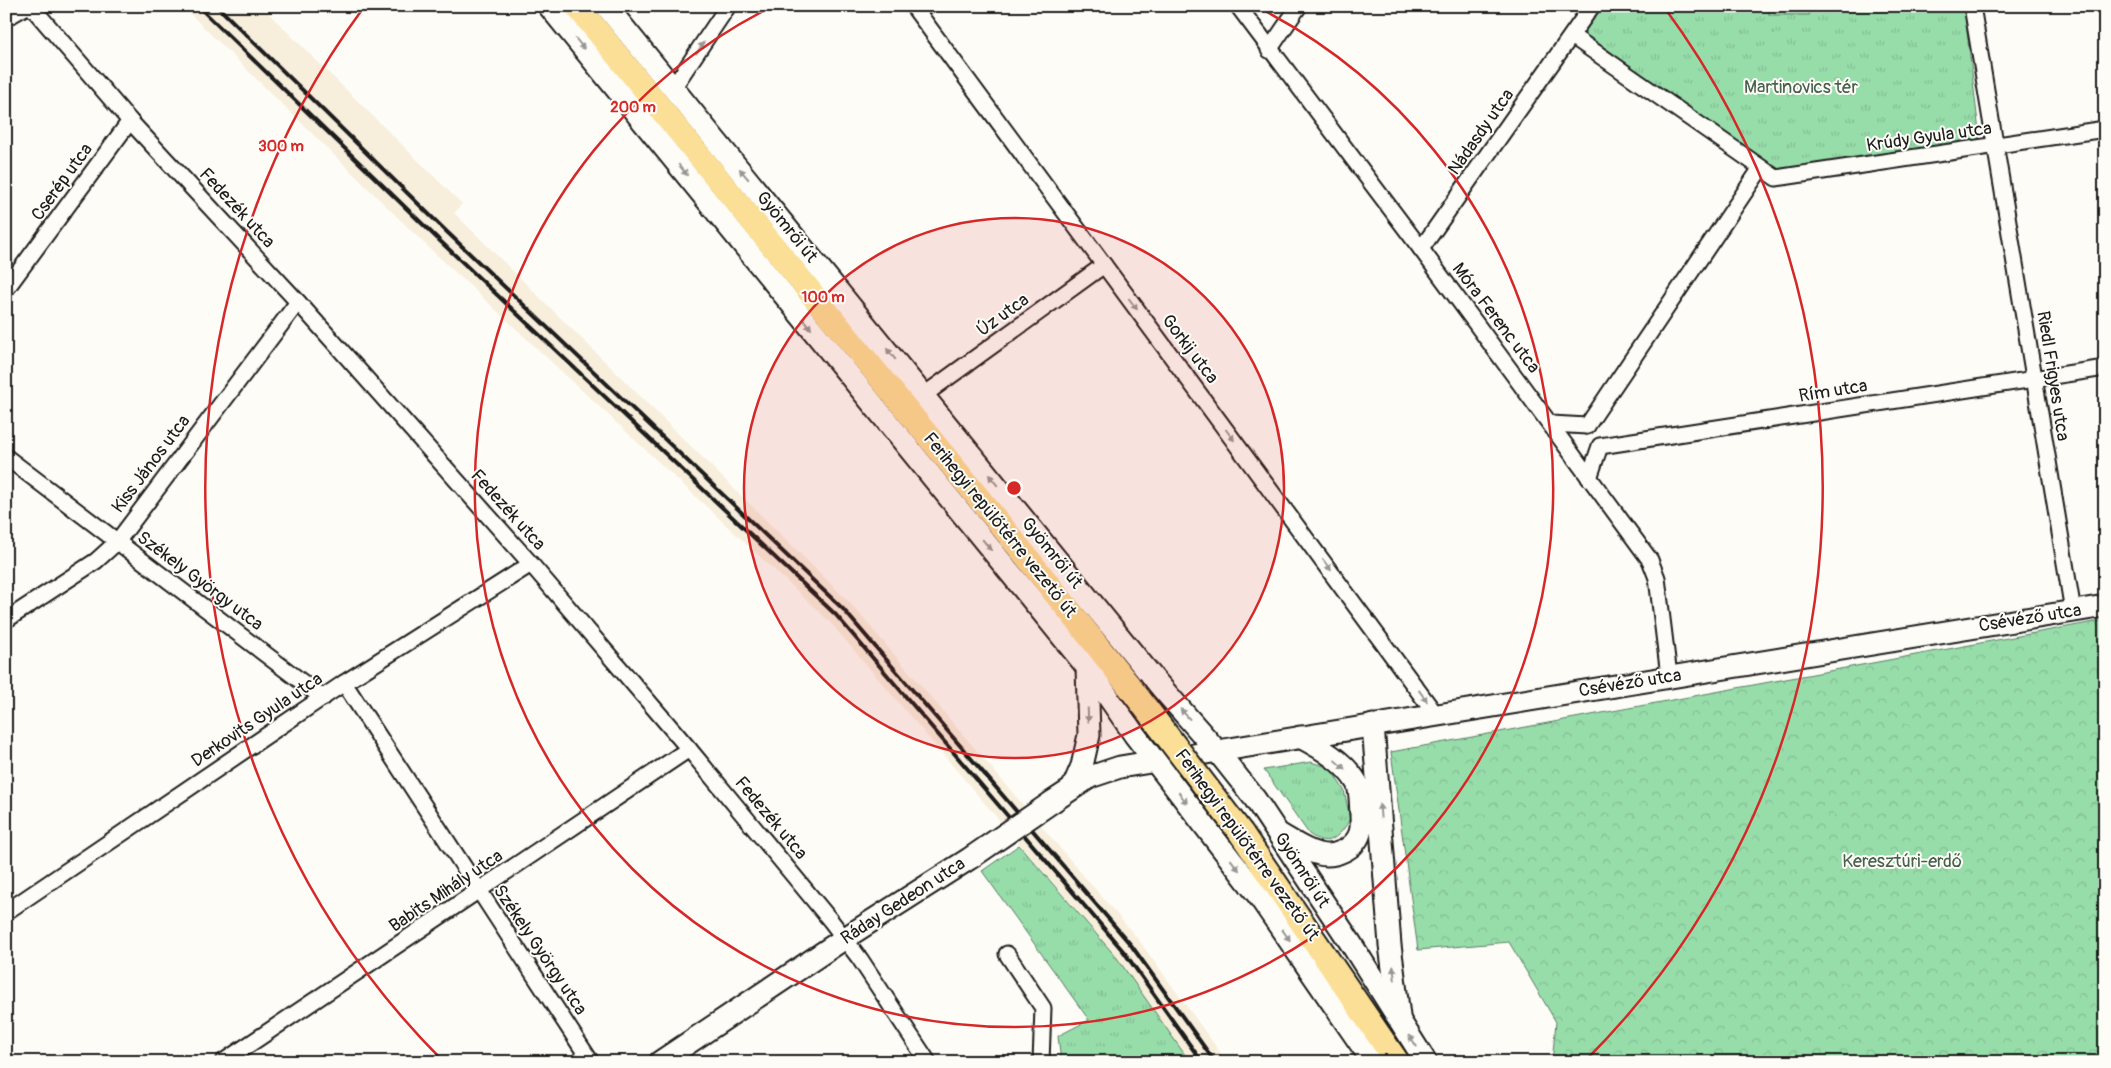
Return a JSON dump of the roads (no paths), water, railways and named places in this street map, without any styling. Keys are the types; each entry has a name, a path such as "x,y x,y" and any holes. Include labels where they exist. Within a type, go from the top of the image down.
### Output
{"main road":[{"name":"Ferihegyi repülőtérre vezető út","path":"577,6 1020,549 1129,686 1241,833 1398,1062"}],"street":[{"path":"6,18 29,6"},
{"name":"Fedezék utca","path":"29,6 130,121 298,302 531,564 689,749 845,938 928,1062"},
{"path":"549,6 1089,669 1211,835 1258,895 1373,1062"},
{"name":"Gyömrői út","path":"606,6 1153,678 1217,750 1278,833 1426,1062"},
{"path":"673,88 728,6"},
{"name":"Gorkij utca","path":"913,6 1436,715"},
{"name":"Móra Ferenc utca","path":"1238,6 1269,50 1552,424 1650,560 1657,578 1670,676"},
{"path":"1269,50 1299,6"},
{"path":"1587,426 1755,164 1572,36 1592,6"},
{"path":"1972,6 1997,146"},
{"name":"Nádasdy utca","path":"1421,249 1572,36"},
{"name":"Cserép utca","path":"6,289 130,121"},
{"name":"Krúdy Gyula utca","path":"1755,164 1776,178 2105,129"},
{"name":"Riedl Frigyes utca","path":"1997,146 2073,611"},
{"name":"Úz utca","path":"924,395 1104,265"},
{"name":"Kiss János utca","path":"6,620 96,561 117,542 298,302"},
{"name":"Rím utca","path":"1600,446 2105,368"},
{"path":"1552,424 1587,426"},
{"path":"1587,426 1600,446 1590,478"},
{"name":"Székely György utca","path":"6,457 323,698"},
{"name":"Derkovits Gyula utca","path":"6,912 344,683 531,564"},
{"name":"Csévéző utca","path":"1155,760 2105,606"},
{"path":"1089,669 1113,687 1135,711 1149,711 1158,704 1162,694 1153,678"},
{"path":"1073,787 1082,766 1088,741 1089,669"},
{"name":"Székely György utca","path":"344,683 592,1062"},
{"name":"Gyömrői út","path":"1373,725 1390,945 1399,1022"},
{"path":"1278,833 1298,846 1319,854 1329,855 1340,853 1349,847 1360,834 1362,825 1359,789 1356,782 1336,760 1300,737"},
{"name":"Babits Mihály utca","path":"223,1062 479,892 689,749"},
{"name":"Ráday Gedeon utca","path":"660,1062 845,938 972,857 1073,787 1108,770 1155,760"},
{"path":"1211,835 1205,810 1207,801 1216,791 1226,789 1237,790 1254,800"},
{"path":"1006,954 1042,1008 1041,1062"}],"railway":[{"path":"198,6 439,240 836,615 1124,952 1202,1062"},
{"path":"217,6 447,232 843,609 1131,945 1215,1062"}],"park label":[{"name":"Martinovics tér","path":"1801,87"},
{"name":"Keresztúri-erdő","path":"1902,861"}]}
